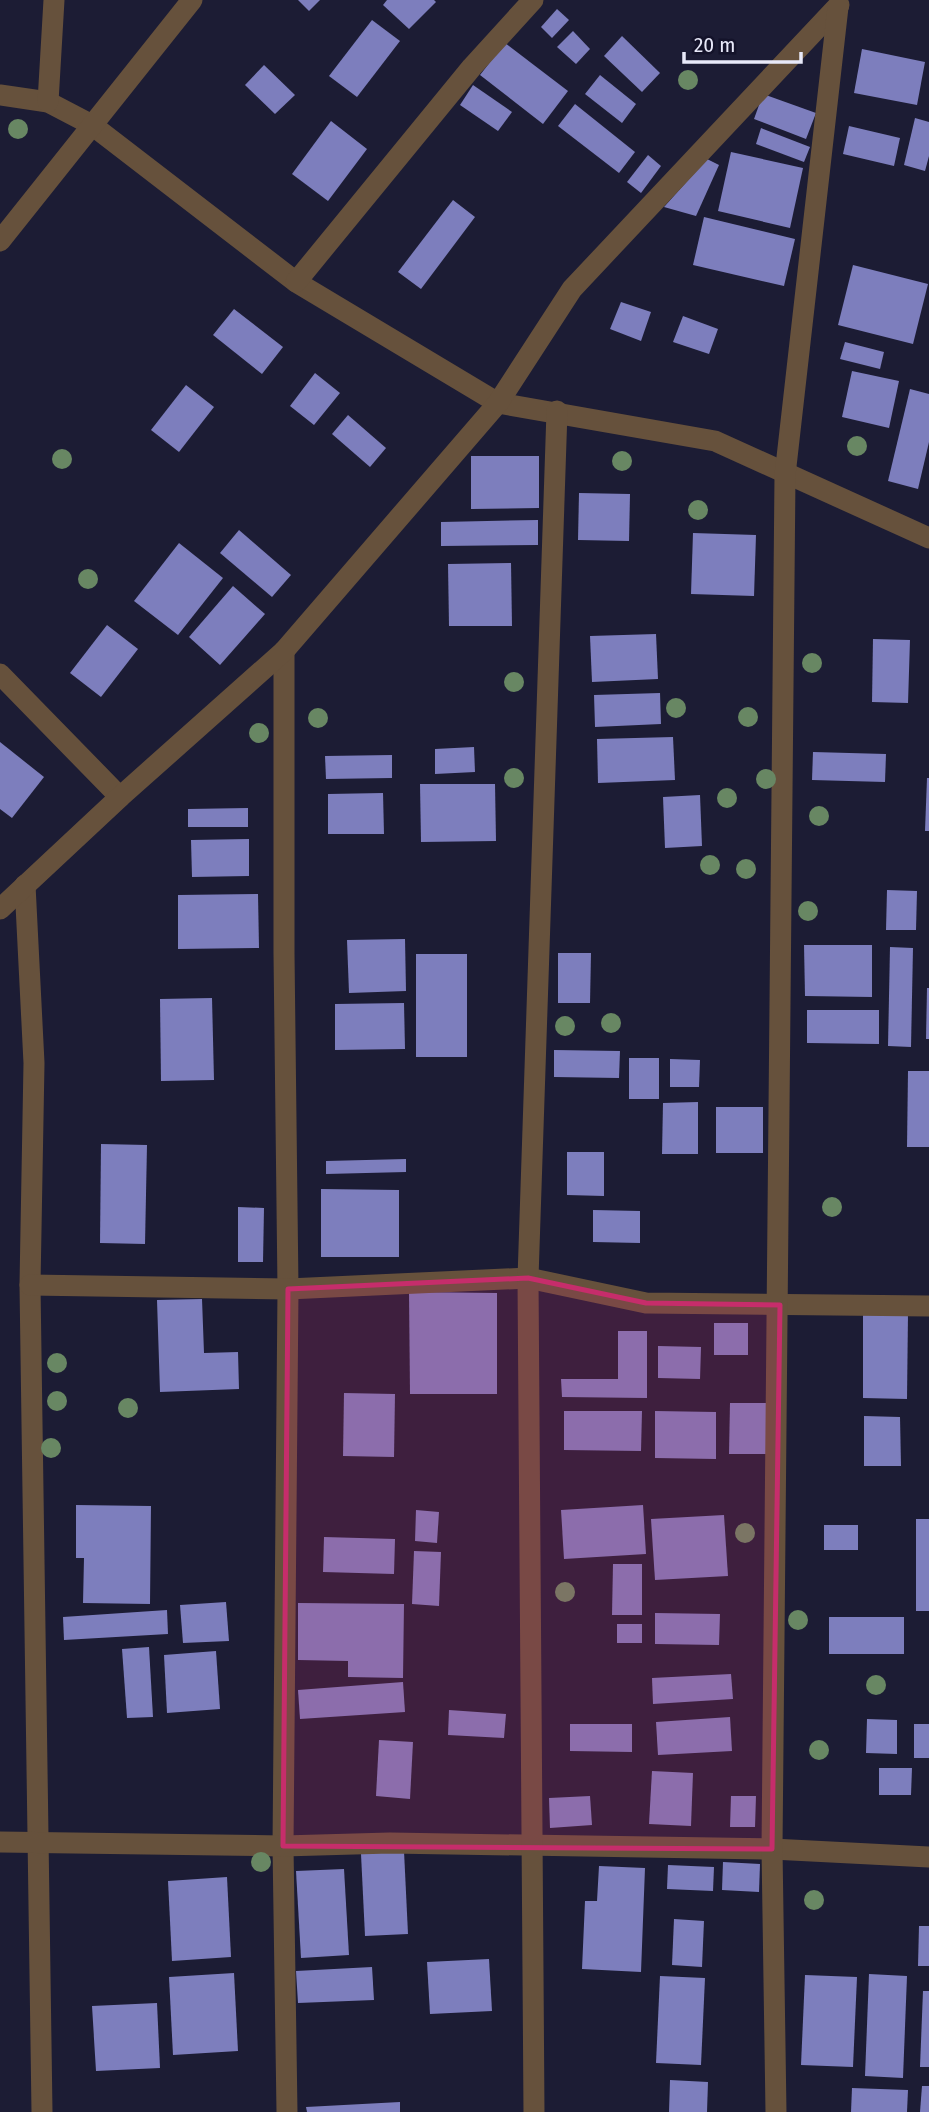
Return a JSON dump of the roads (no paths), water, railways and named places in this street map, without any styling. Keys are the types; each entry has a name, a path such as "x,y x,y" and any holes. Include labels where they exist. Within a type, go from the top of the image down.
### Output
{"street":[{"path":"47,102 54,0"},
{"path":"0,241 192,0"},
{"path":"296,282 472,67 533,0"},
{"path":"0,909 120,797 284,651 498,403 572,289 841,3"},
{"path":"776,2112 772,1849 785,475 841,3"},
{"path":"0,95 47,102 92,125 296,282 498,403 557,411 715,441 929,538"},
{"path":"534,2112 528,1278 557,411"},
{"path":"284,651 288,1289 283,1846 287,2112"},
{"path":"0,674 120,797"},
{"path":"25,885 34,1063 30,1285 40,1842 41,2112"},
{"path":"30,1285 288,1289 528,1278 646,1303 929,1306"},
{"path":"0,1842 283,1846 390,1843 772,1849 929,1857"}]}
